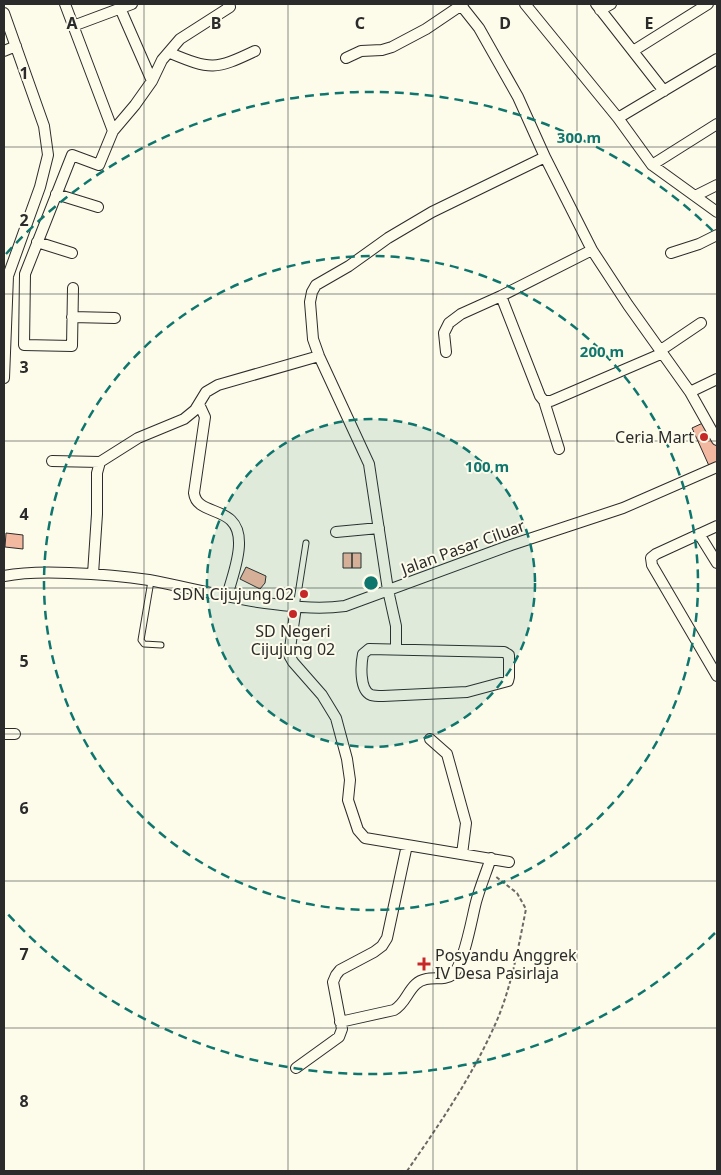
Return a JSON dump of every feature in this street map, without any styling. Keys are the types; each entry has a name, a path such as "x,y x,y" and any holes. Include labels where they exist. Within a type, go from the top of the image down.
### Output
{"street":[{"path":"65,4 113,131"},
{"path":"73,26 132,4"},
{"path":"73,288 72,346 24,345 25,274 72,155 99,165 113,131 152,81 162,60 180,40 230,7 228,4"},
{"path":"346,58 361,51 382,50 392,47 426,29 461,4 479,28 518,97 544,157 592,250 628,305 690,392 717,440"},
{"path":"526,4 618,118 652,165 717,212"},
{"path":"611,4 598,7 664,91"},
{"path":"634,51 708,4"},
{"path":"120,8 152,81"},
{"path":"4,13 44,126 48,155 40,187 6,276 4,378"},
{"path":"4,51 16,46"},
{"path":"170,53 203,65 212,66 228,64 255,51"},
{"path":"618,118 717,59"},
{"path":"652,165 717,124"},
{"path":"396,649 396,626 388,590 369,464 313,339 310,302 312,292 316,284 323,279 349,266 388,238 432,212 544,157"},
{"path":"695,196 717,184"},
{"path":"56,194 98,207"},
{"path":"671,252 699,244 717,235"},
{"path":"37,242 72,253"},
{"path":"446,352 444,333 449,323 461,314 592,250"},
{"path":"501,296 540,396 544,401 559,450"},
{"path":"72,317 115,318"},
{"path":"544,401 551,401 662,352 701,323"},
{"path":"52,461 100,462 138,438 184,419 196,410 206,392 218,384 319,356"},
{"path":"690,392 717,380"},
{"path":"199,404 205,417 194,493 195,499 199,506 227,516 239,534 240,545 226,597"},
{"path":"93,574 97,514 97,473 100,462"},
{"name":"Jalan Pasar Ciluar","path":"4,576 17,573 93,574 152,581 226,597 296,607 328,608 345,606 511,545 623,508 717,467"},
{"path":"717,526 651,558 652,565 717,676"},
{"path":"336,532 379,528"},
{"path":"699,534 717,563"},
{"path":"296,607 289,656 322,695 336,718 347,759 350,780 348,800 358,830 365,838 509,862"},
{"path":"396,649 507,652 509,656 509,680 467,692 371,695 364,688 362,654 369,650 396,649"},
{"path":"4,734 15,734"},
{"path":"430,739 447,754 466,822 462,854"},
{"path":"296,1068 339,1037 342,1029 334,982 336,975 340,970 382,946 387,938 407,845"},
{"path":"340,1022 394,1010 400,1007 416,984 426,978 453,975 465,948 472,917 491,858"}],"lane":[{"path":"296,607 306,543"},
{"path":"152,581 141,640 144,644 161,645"}],"path":[{"path":"407,1171 443,1120 470,1074 495,1026 513,971 526,909 517,893 487,870"}],"building":[{"name":"Ceria Mart","path":"705,422 717,447 717,465 710,468 692,428"},
{"path":"6,533 23,535 23,549 5,547"},
{"path":"343,553 352,553 352,568 343,568"},
{"path":"352,553 361,553 361,568 352,568"},
{"path":"246,567 266,576 265,583 260,589 240,579"}],"place":[{"name":"Ceria Mart","path":"704,437"},
{"name":"SDN Cijujung 02","path":"304,594"},
{"name":"SD Negeri Cijujung 02","path":"293,614"},
{"name":"Posyandu Anggrek IV Desa Pasirlaja","path":"424,964"}]}
